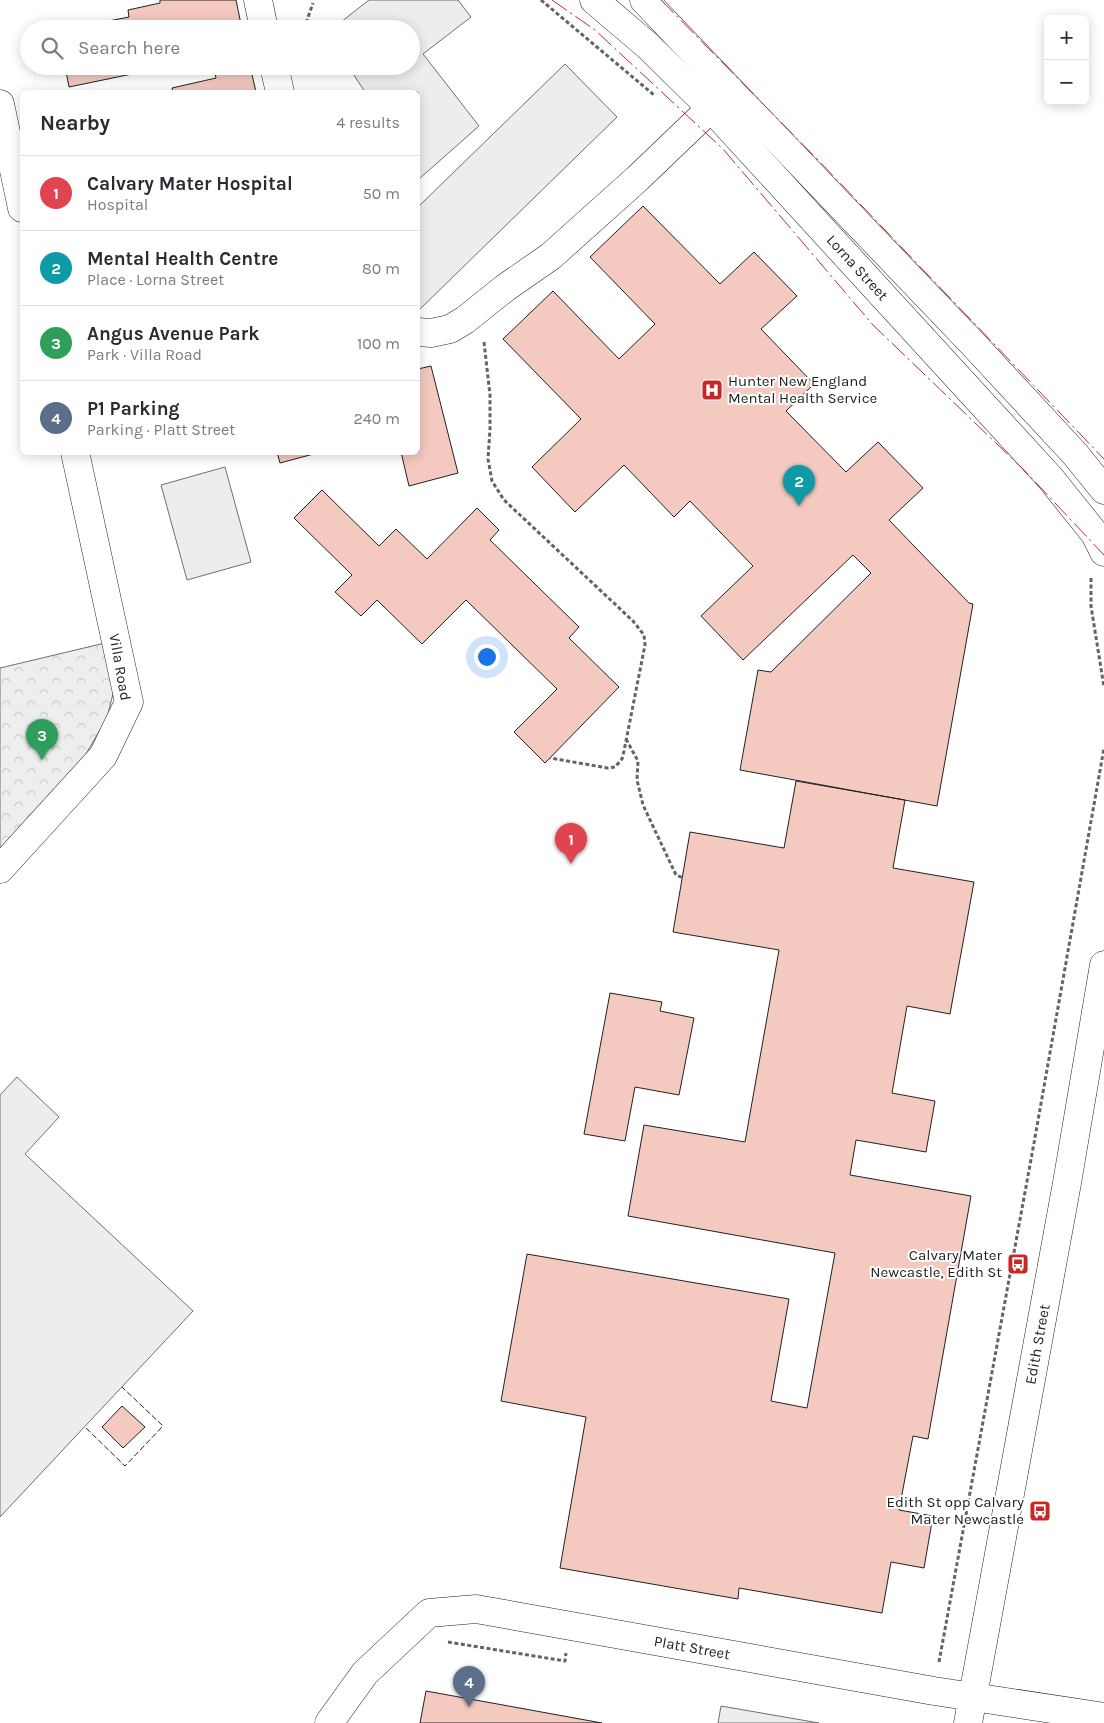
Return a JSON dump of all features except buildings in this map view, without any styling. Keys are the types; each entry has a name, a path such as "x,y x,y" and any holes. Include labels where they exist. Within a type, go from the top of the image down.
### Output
{"main road":[{"path":"258,0 262,20"},
{"name":"Lorna Street","path":"594,0 648,46 711,108 1051,479 1095,534 1104,552"},
{"name":"Lorna Street","path":"644,0 968,338 1074,454 1104,484"},
{"path":"276,75 280,90"},
{"path":"0,104 20,199"},
{"path":"420,332 431,333 450,329 551,256 638,178 711,108"},
{"name":"Lorna Street","path":"1074,454 1104,490"},
{"name":"Villa Road","path":"0,869 103,756 129,702 76,455"},
{"name":"Edith Street","path":"970,1710 1067,1183 1104,965"},
{"name":"Platt Street","path":"329,1723 365,1673 429,1613 476,1609 970,1710 1104,1717"}],"path":[{"path":"307,20 313,3"},
{"path":"484,341 490,394 488,459 492,481 504,500 633,621 644,635 646,645 622,759 615,766 608,768 550,758"},
{"path":"1094,618 1104,687"},
{"path":"626,739 638,761 637,780 643,805 676,875 683,878"},
{"path":"939,1663 1104,748"},
{"path":"448,1642 564,1661"}],"green space":[{"path":"105,643 114,690 107,718 73,776 0,855 0,668"}],"shaded area":[{"path":"369,0 458,0 471,17 423,54 479,126 420,178 420,90 364,90 354,75 420,75 420,20 343,20"},
{"path":"565,64 617,117 420,309 420,205"},
{"path":"225,467 251,562 187,580 161,485"},
{"path":"17,1077 59,1117 25,1154 193,1311 0,1517 0,1095"},
{"path":"721,1706 819,1723 718,1723"}],"fence":[{"path":"86,1428 125,1466 163,1426 122,1387"}],"power":[{"path":"552,0 595,30 723,149 873,325 1023,469 1104,555"},
{"path":"661,0 818,160 1104,459"}],"place":[{"name":"Hunter New England Mental Health Service","path":"712,390"},
{"name":"Mental Health Centre","path":"799,506"},
{"name":"Angus Avenue Park","path":"42,760"},
{"name":"Calvary Mater Hospital","path":"571,864"},
{"name":"Calvary Mater Newcastle, Edith St","path":"1018,1264"},
{"name":"Edith St opp Calvary Mater Newcastle","path":"1040,1511"},
{"name":"P1 Parking","path":"469,1707"}]}
